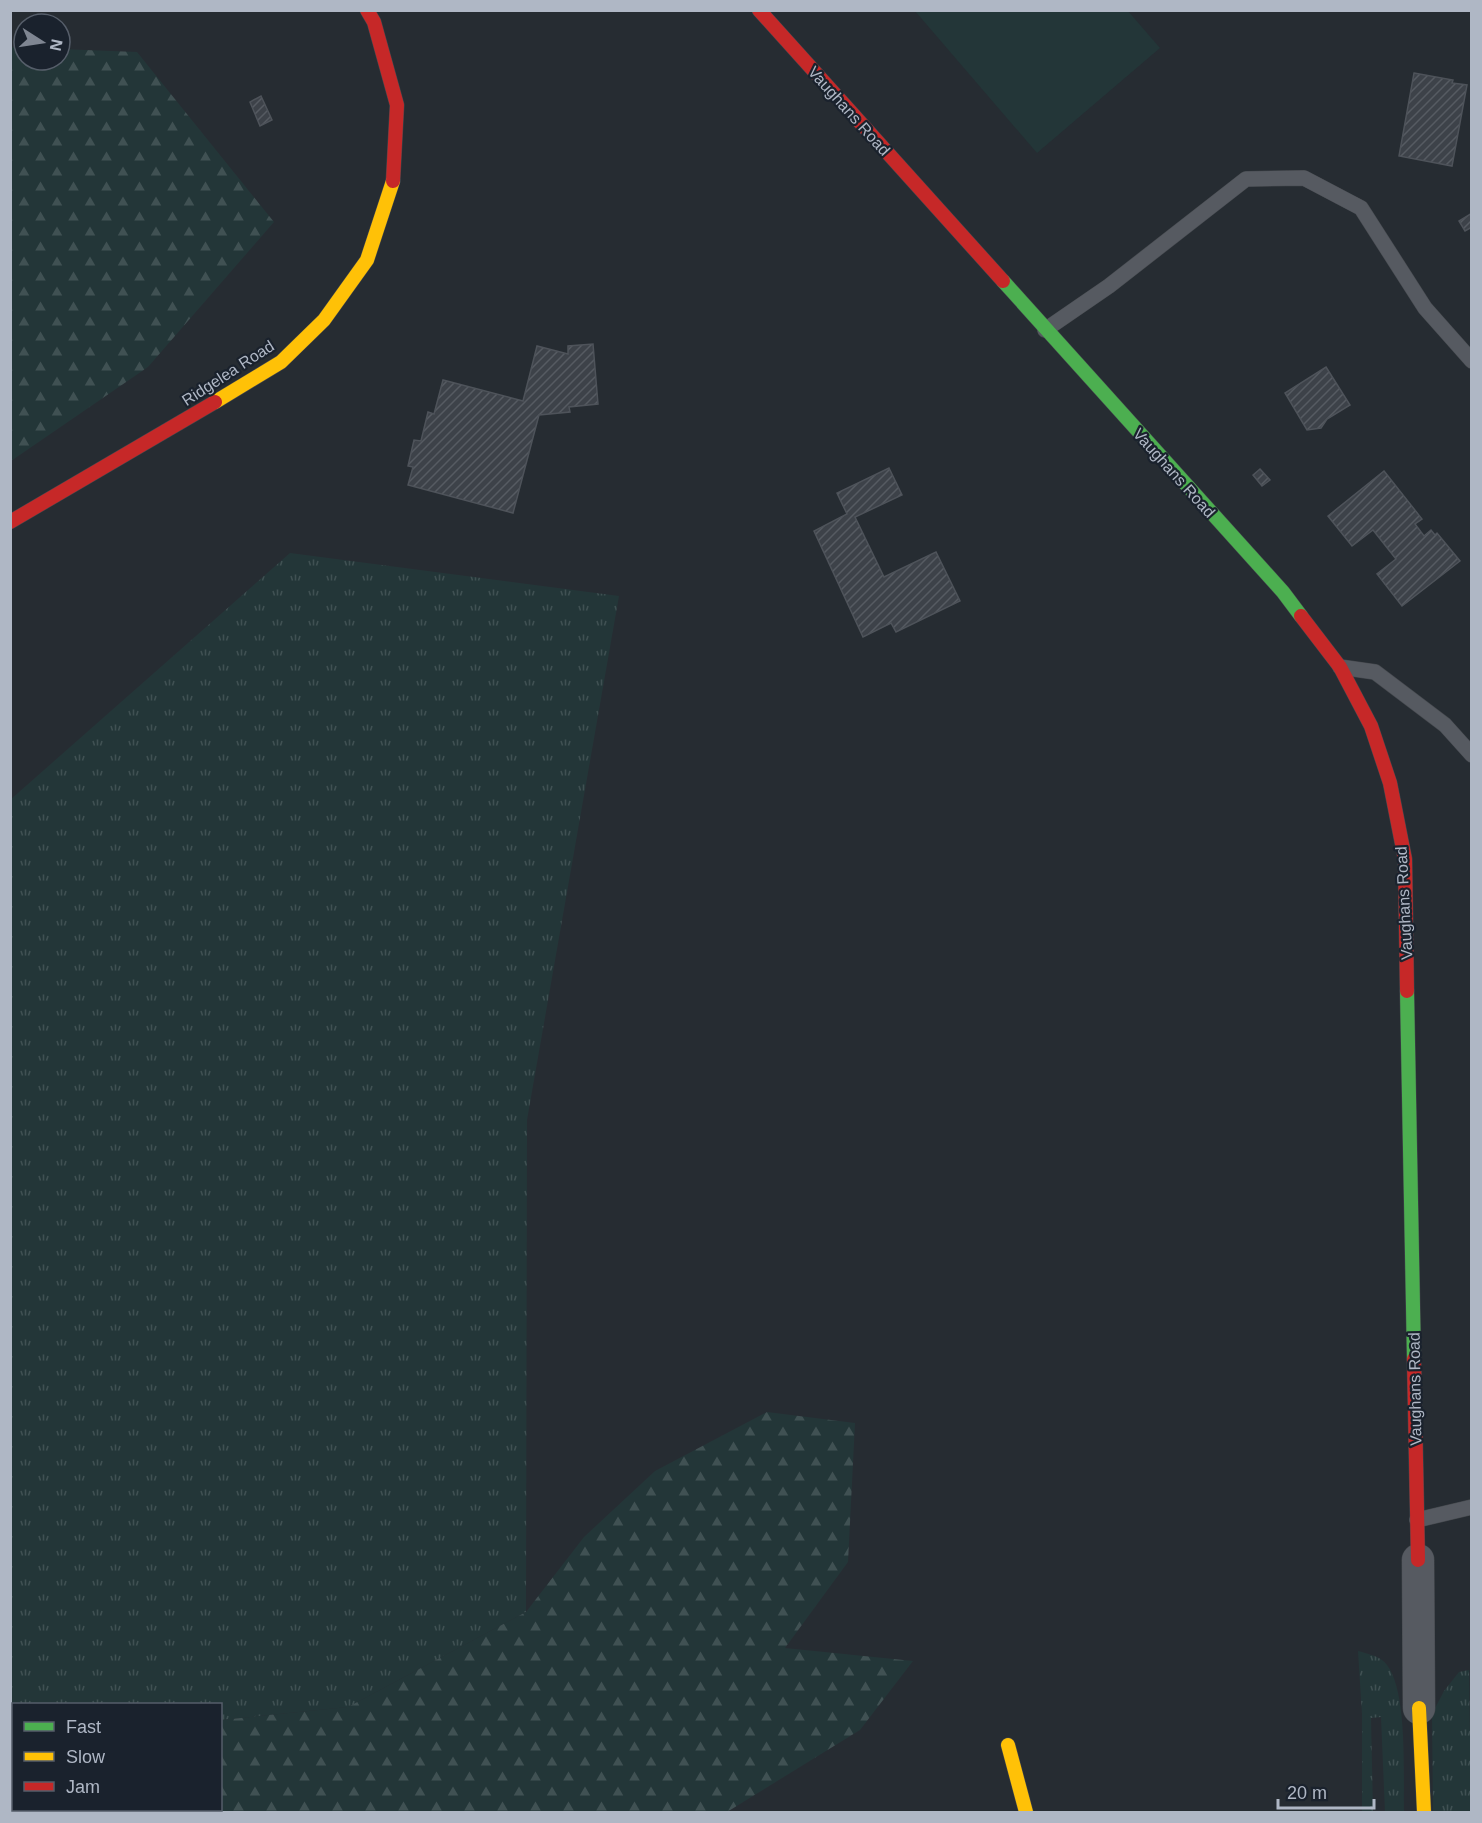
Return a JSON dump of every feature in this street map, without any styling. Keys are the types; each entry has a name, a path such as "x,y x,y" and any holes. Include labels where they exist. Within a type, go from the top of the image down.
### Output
{"street":[{"name":"Ridgelea Road","path":"10,522 139,448 281,362 324,320 367,260 393,185 397,105 374,22 367,10"},
{"name":"Vaughans Road","path":"759,10 1283,592 1340,667 1371,726 1390,783 1405,859 1419,1708 1424,1812"},
{"path":"1008,1745 1026,1812"}],"lane":[{"path":"1045,330 1109,286 1246,179 1304,178 1360,208 1425,308 1472,361"},
{"path":"1340,667 1375,672 1445,725 1472,755"},
{"path":"1417,1520 1472,1507"}],"green space":[{"path":"915,11 1128,11 1160,48 1037,153"},
{"path":"12,48 12,72 72,72 72,49 137,52 274,222 148,367 11,461 10,49"},
{"path":"290,553 619,596 527,1120 526,1612 348,1707 222,1720 222,1703 12,1703 12,1811 96,1811 94,1812 11,1812 10,800"},
{"path":"767,1412 855,1423 848,1562 785,1648 913,1661 860,1730 727,1812 94,1812 222,1811 222,1720 348,1707 526,1612 584,1537 655,1471"},
{"path":"1358,1651 1381,1659 1394,1678 1403,1735 1404,1812 1385,1812 1381,1717 1371,1718 1373,1812 1362,1812 1362,1714"},
{"path":"1469,1670 1471,1812 1433,1812 1432,1714 1444,1691 1459,1672"}],"building":[{"path":"1414,73 1467,85 1452,166 1399,156"},
{"path":"261,96 272,120 260,126 250,102"},
{"path":"1472,213 1472,227 1465,231 1459,221"},
{"path":"593,344 598,404 569,407 570,412 539,415 513,513 408,485 413,467 408,466 414,440 421,441 428,412 434,414 443,380 523,401 537,346 568,354 568,346"},
{"path":"1326,367 1350,405 1327,419 1321,428 1307,430 1285,393"},
{"path":"889,468 902,495 855,517 884,577 936,552 960,601 896,632 891,623 863,637 814,531 847,514 837,493"},
{"path":"1260,469 1270,480 1262,486 1253,475"},
{"path":"1384,471 1422,519 1415,524 1424,536 1431,530 1435,535 1437,533 1460,561 1402,606 1377,574 1396,559 1373,530 1352,546 1328,516"}],"traffic: fast":[{"path":"1003,281 1283,592 1301,616"},
{"path":"1407,991 1414,1359"}],"traffic: slow":[{"path":"215,402 281,362 324,320 367,260 393,181"},
{"path":"1419,1708 1424,1812"},
{"path":"1008,1745 1026,1812"}],"traffic: jam":[{"path":"367,10 374,22 397,105 393,181"},
{"path":"759,10 1003,281"},
{"path":"10,522 215,402"},
{"path":"1301,616 1340,667 1371,726 1390,783 1405,859 1407,991"},
{"path":"1414,1359 1418,1560"}]}
